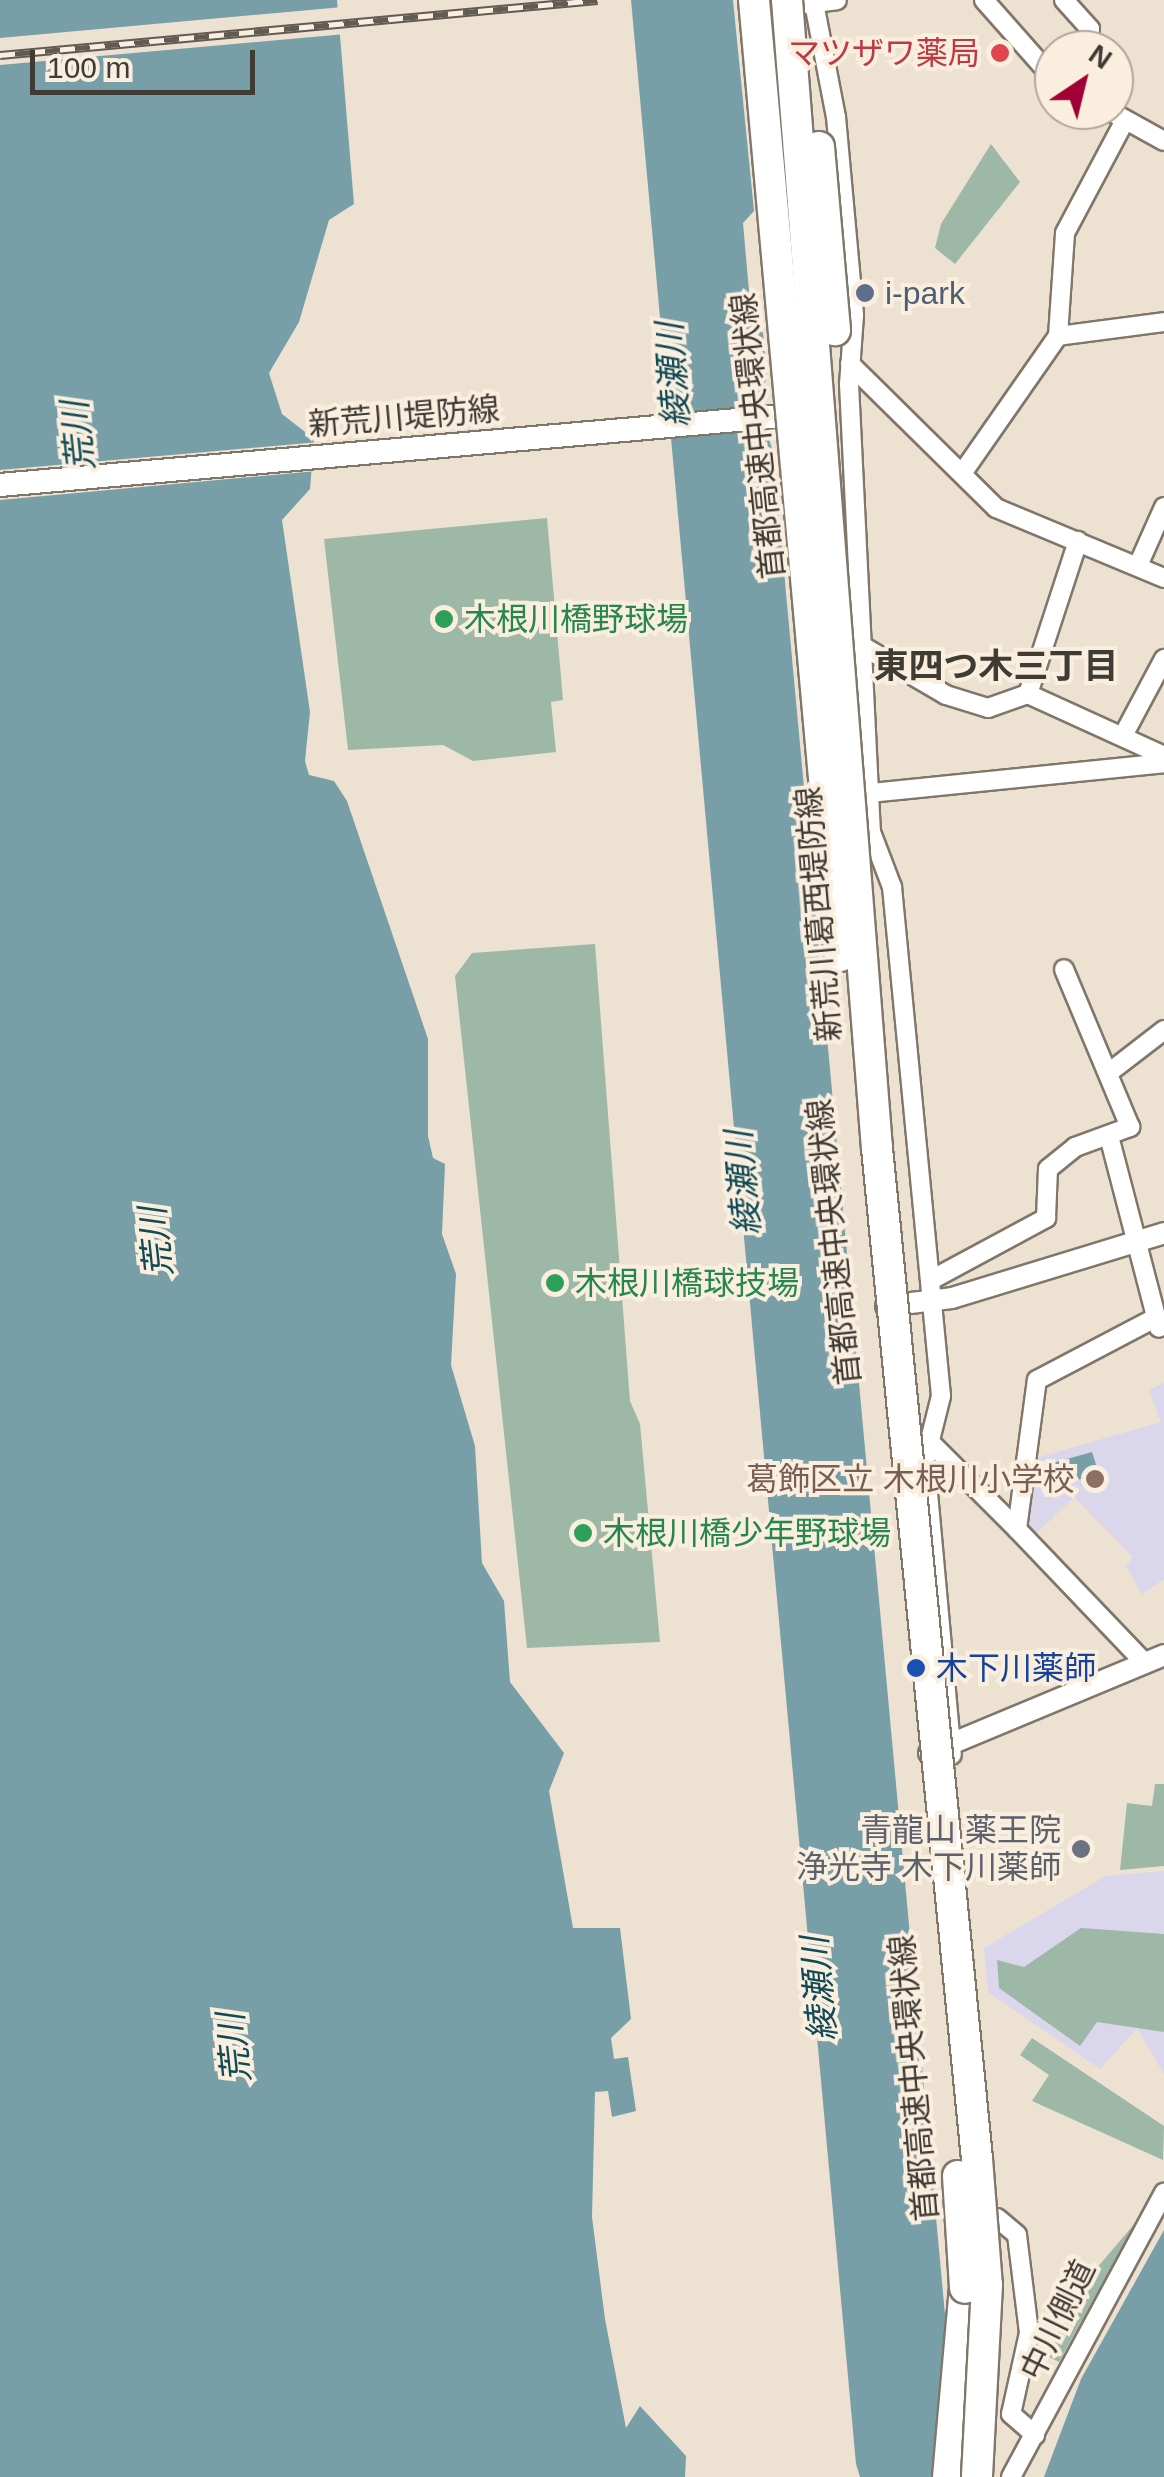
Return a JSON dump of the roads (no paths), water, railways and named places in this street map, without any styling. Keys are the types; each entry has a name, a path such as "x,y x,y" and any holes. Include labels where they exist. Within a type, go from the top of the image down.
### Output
{"highway":[{"name":"首都高速中央環状線","path":"784,1 806,560 957,2160 963,2367 948,2477"},
{"name":"首都高速中央環状線","path":"784,1 977,2158 987,2369 977,2477"}],"main road":[{"name":"新荒川葛西堤防線","path":"784,1 830,637 852,792 886,1306 977,2268 986,2446 996,2477"},
{"name":"新荒川堤防線","path":"0,484 814,414"}],"street":[{"path":"837,0 784,1 836,117 864,646 852,792 892,888 941,1396 932,1436 951,1742 997,2218 977,2268"},
{"path":"984,0 1034,56"},
{"path":"1064,0 1090,30"},
{"path":"1134,125 1164,142"},
{"path":"963,472 1058,336 1065,233 1110,130"},
{"path":"1058,336 1164,322"},
{"path":"850,364 1020,524 1140,561 1164,578"},
{"path":"1140,561 1164,507"},
{"path":"1028,694 1078,541"},
{"path":"864,646 946,695 988,708 1028,694 1125,732 1164,760"},
{"path":"1125,732 1164,659"},
{"path":"852,792 1164,760"},
{"path":"932,1291 1046,1218 1048,1170 1074,1147 1130,1127 1111,1071 1064,968"},
{"path":"1111,1071 1164,1030"},
{"path":"1017,1529 1037,1380 1159,1322 1109,1136"},
{"path":"886,1306 1164,1233"},
{"path":"899,1436 932,1436 1142,1660"},
{"path":"930,1754 1142,1660 1164,1656"},
{"name":"中川側道","path":"1011,2477 1036,2435 1100,2297 1164,2193"},
{"path":"997,2218 1018,2235 1028,2332 1011,2414 1036,2435"}],"water":[{"name":"荒川","path":"0,0 337,0 354,204 329,220 299,322 269,373 282,414 314,439 310,489 282,520 310,712 305,761 309,775 334,781 347,801 428,1039 428,1136 433,1158 445,1164 442,1234 456,1274 451,1365 475,1446 482,1563 504,1601 510,1682 564,1753 549,1791 573,1928 620,1928 631,2019 611,2038 614,2059 628,2057 636,2111 612,2117 608,2091 595,2092 592,2217 605,2319 626,2428 640,2406 686,2456 685,2477 0,2477"},
{"name":"綾瀬川","path":"631,0 733,0 754,211 743,223 752,325 763,333 767,378 757,399 773,452 960,2477 860,2477 856,2464"},
{"path":"1092,1452 1099,1474 1045,1489 1038,1467"},
{"path":"1164,2230 1164,2477 1044,2477 1081,2379"}],"railway":[{"path":"0,55 597,0"}],"place":[{"name":"マツザワ薬局","path":"1000,53"},
{"name":"i-park","path":"865,293"},
{"name":"木根川橋野球場","path":"444,619"},
{"name":"木根川橋球技場","path":"555,1283"},
{"name":"葛飾区立 木根川小学校","path":"1095,1479"},
{"name":"木根川橋少年野球場","path":"583,1533"},
{"name":"木下川薬師","path":"916,1668"},
{"name":"青龍山 薬王院 浄光寺 木下川薬師","path":"1081,1849"}],"district":[{"name":"東四つ木三丁目","path":"996,666"}]}
